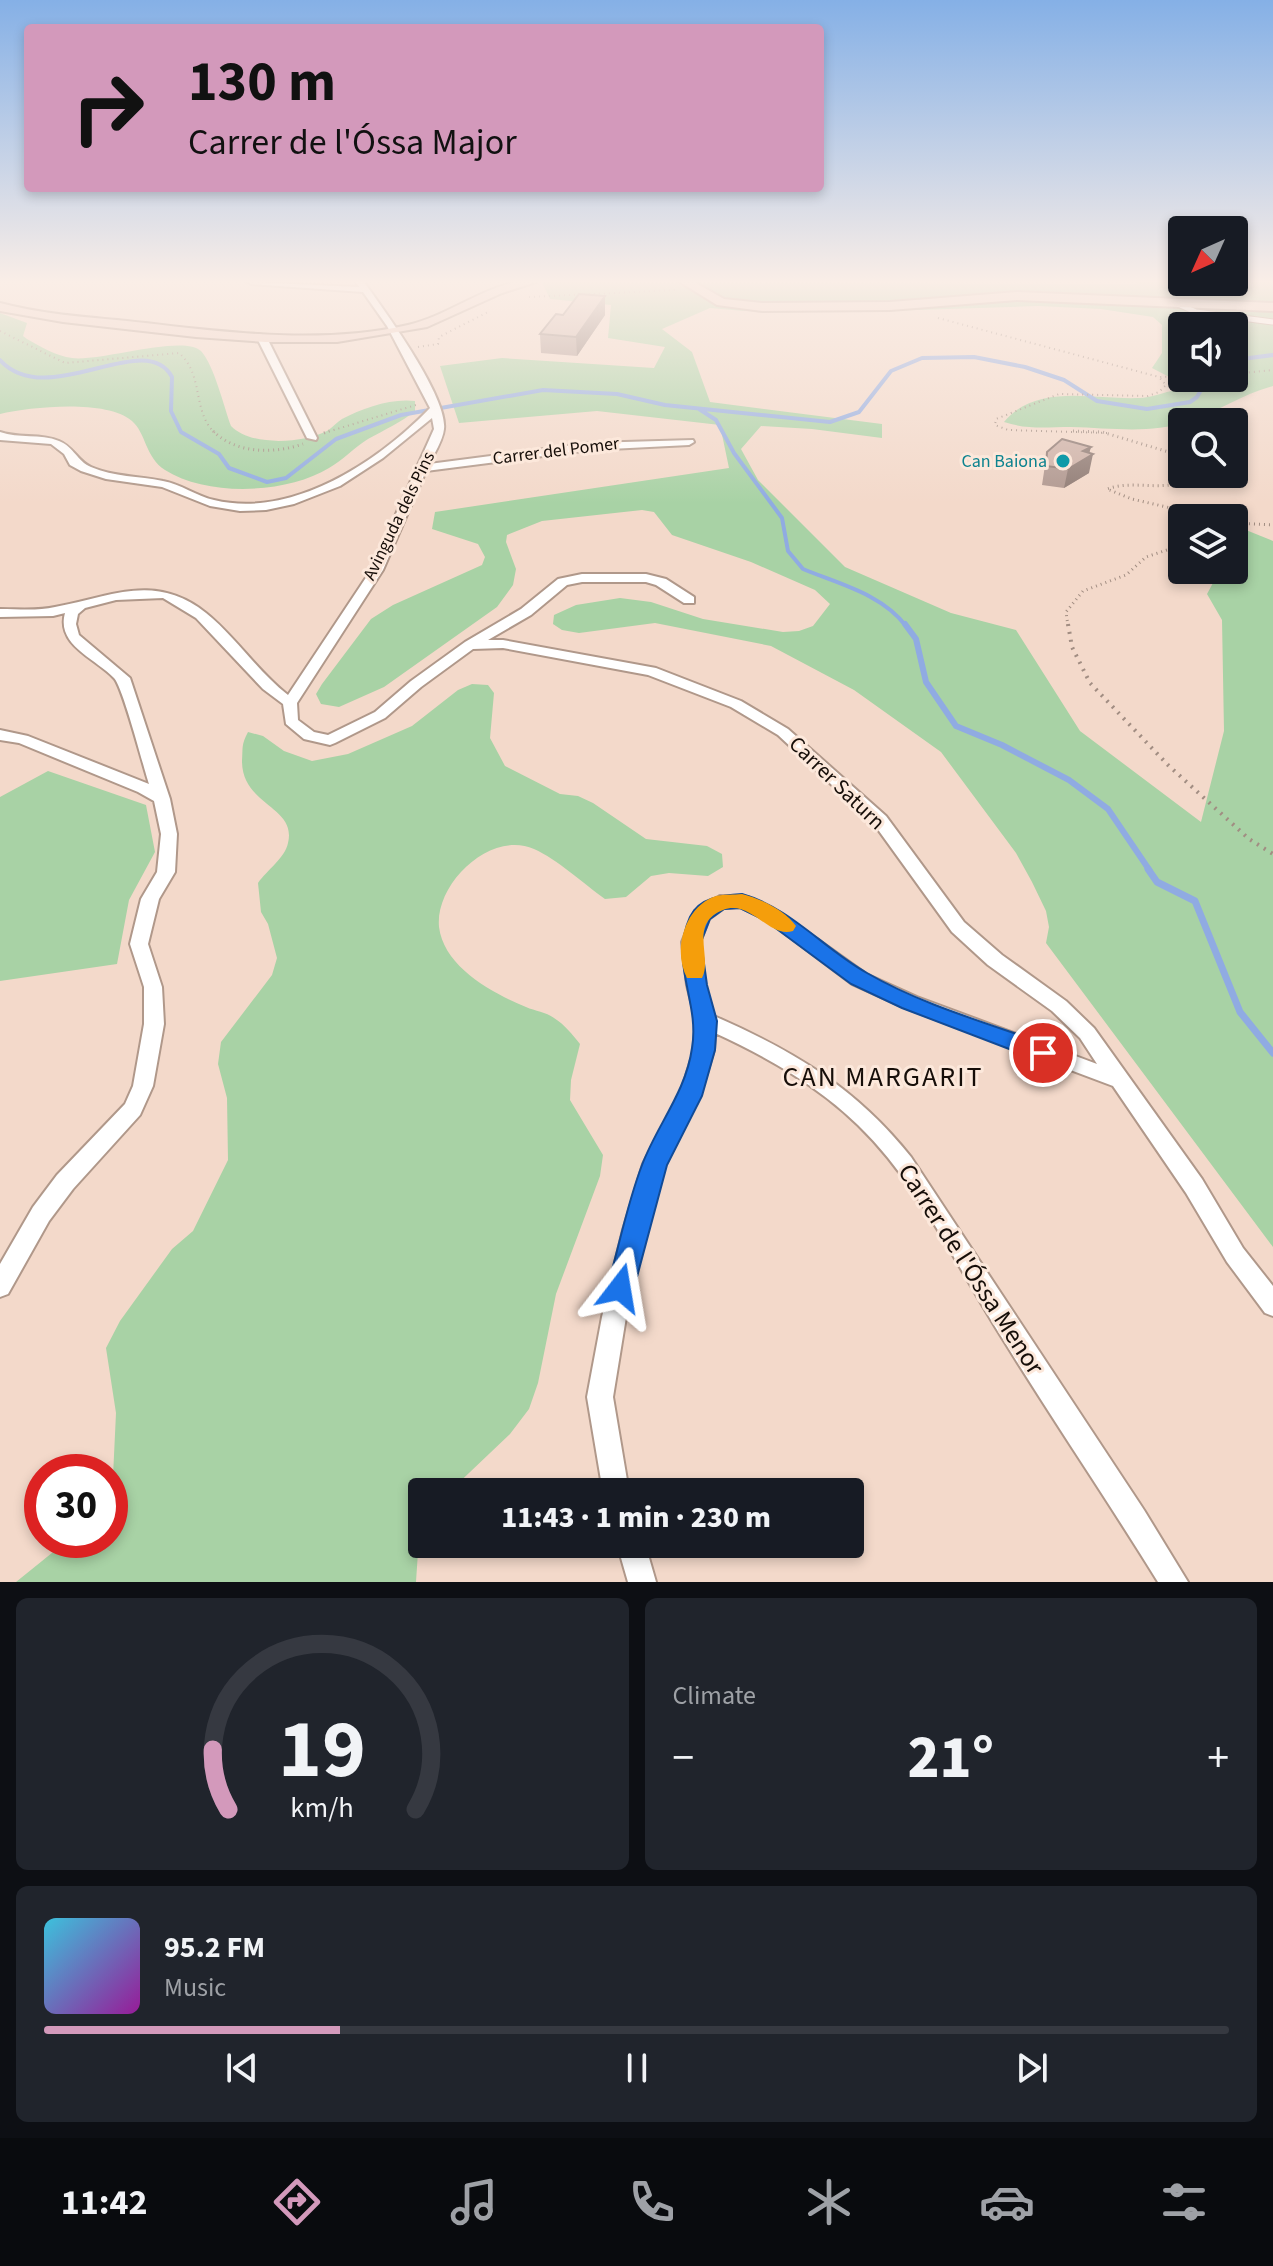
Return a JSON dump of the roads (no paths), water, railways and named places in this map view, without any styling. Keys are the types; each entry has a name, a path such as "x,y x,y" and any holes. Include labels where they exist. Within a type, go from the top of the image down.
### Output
{"street":[{"path":"271,356 312,438"},
{"path":"0,435 6,439 60,443 69,451 74,463 99,475 163,484 214,504 260,507 307,497 347,480 425,421 435,405 408,356"},
{"name":"Avinguda dels Pins","path":"290,703 377,570 439,429 435,405"},
{"name":"Carrer del Pomer","path":"424,468 604,444 689,442"},
{"path":"0,613 53,612 116,596 165,594 201,615 268,686 290,703 291,721 309,736 330,740 380,715 416,684 470,645 526,612 563,582 582,578 646,578 661,582 689,600"},
{"path":"0,1286 41,1214 65,1182 133,1109 143,1086 154,1024 153,987 139,944 150,899 166,872 169,834 162,799 123,678 73,637 69,624 72,613 80,605"},
{"name":"Carrer Saturn","path":"470,645 503,644 651,671 736,704 783,732 880,820 958,927 995,960 1059,1006 1087,1033 1194,1186 1235,1255 1273,1305"},
{"path":"0,735 23,739 144,788 162,799"},
{"path":"614,1478 600,1397 614,1317 654,1164 690,1096 704,1050 706,1021 696,985 691,942 701,915 720,902 742,901 773,916 859,979 1072,1065 1119,1080"},
{"name":"Carrer de l'Óssa Menor","path":"706,1021 762,1045 806,1074 854,1109 885,1140 947,1224 1010,1330 1174,1582"},
{"path":"635,1558 642,1582"}],"waterway":[{"path":"1248,358 1267,356"},
{"path":"0,360 20,374 43,378 118,363 140,361 159,364 172,377 171,411 181,432 219,454 229,468 267,482 286,478 336,439 401,415 543,390 617,394 665,405 830,422 859,412 891,371 922,358 974,357 1025,367 1064,380 1097,401 1147,409 1190,402 1200,392"},
{"path":"699,409 716,420 734,453 782,518 788,551 803,569 872,598 906,626"},
{"path":"905,624 916,639 926,682 956,726 1002,745 1069,780 1108,809 1150,871"},
{"path":"1148,869 1157,882 1195,901 1240,1012 1273,1053"}],"place":[{"name":"Can Baiona","path":"1063,461"}],"district":[{"name":"CAN MARGARIT","path":"883,1077"}]}
